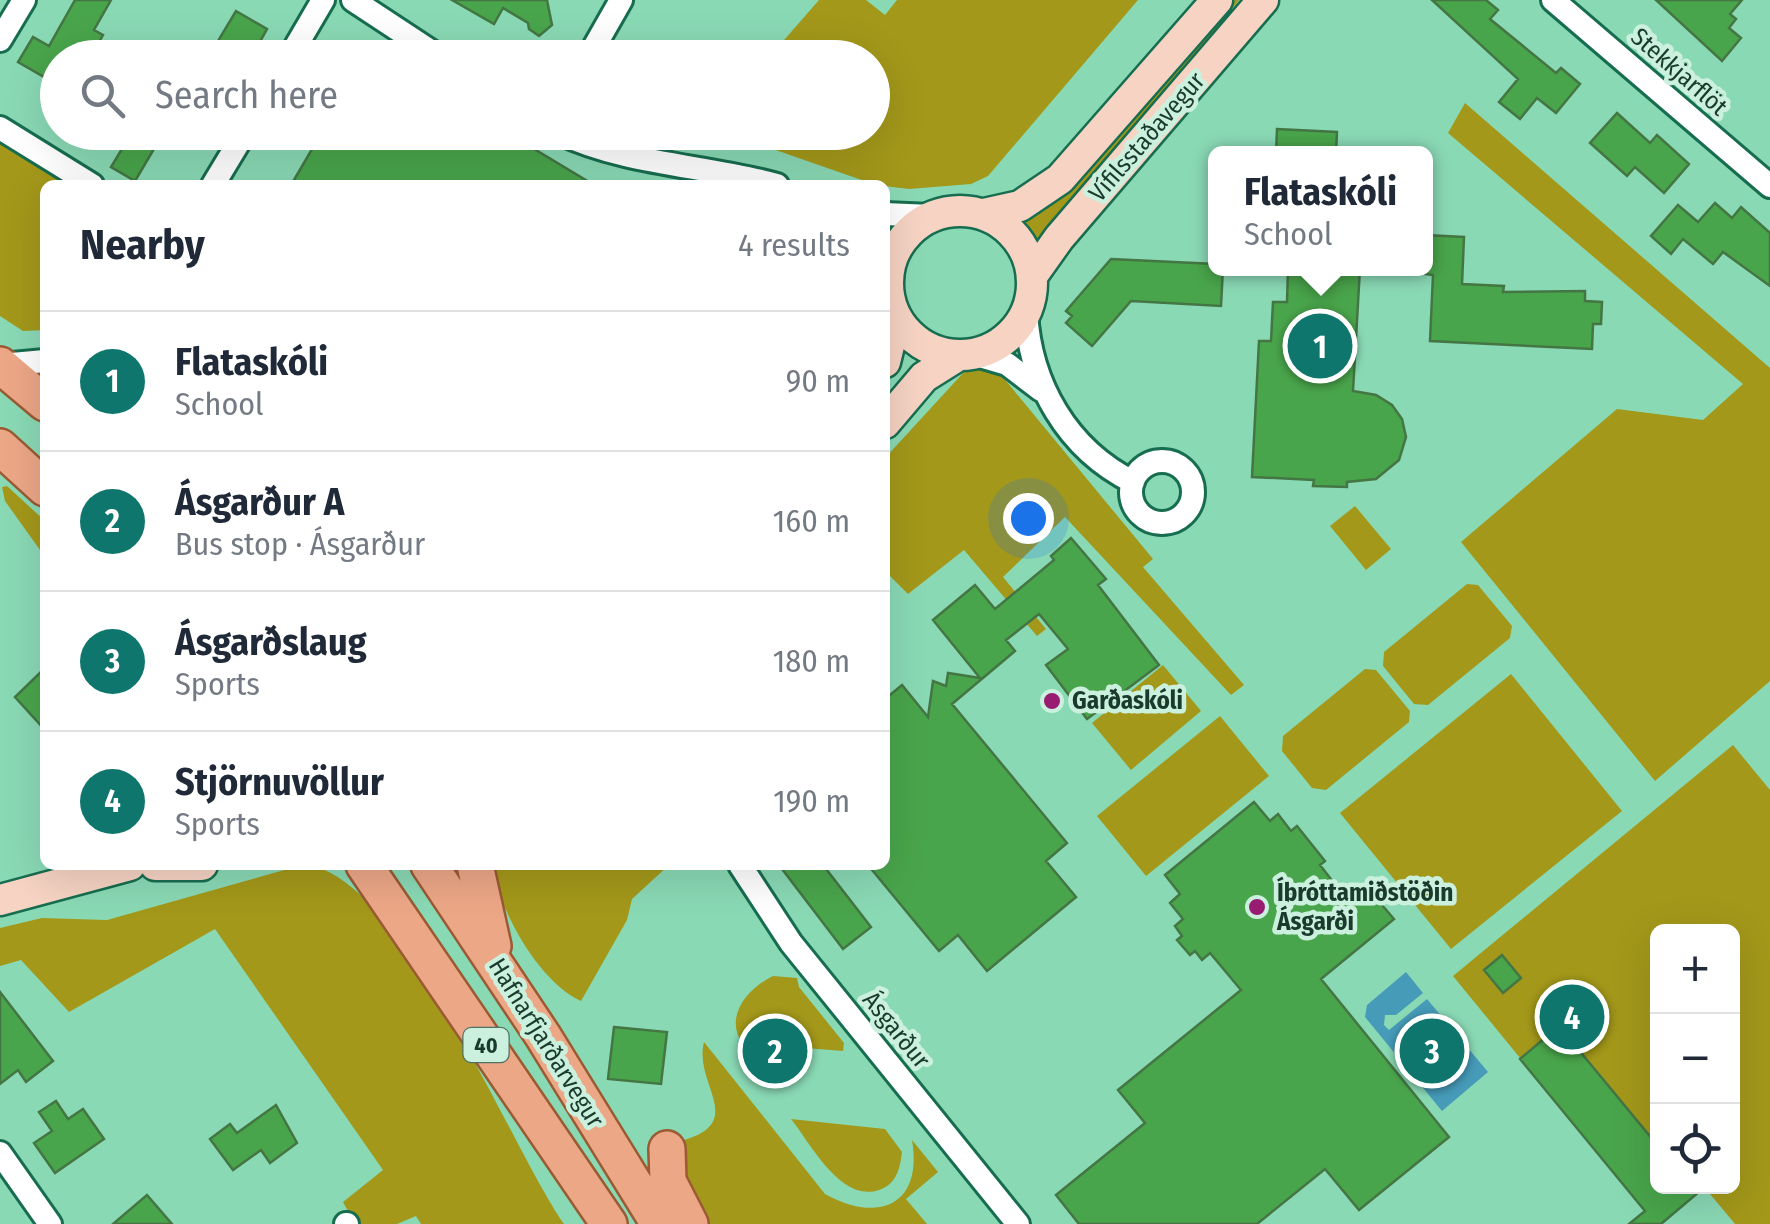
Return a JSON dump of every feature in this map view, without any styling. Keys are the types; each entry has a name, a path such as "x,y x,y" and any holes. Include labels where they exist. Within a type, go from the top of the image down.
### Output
{"main road":[{"name":"Vífilsstaðavegur","path":"931,216 948,211 984,214 1020,206 1060,179 1217,0"},
{"name":"Vífilsstaðavegur","path":"1026,312 1032,276 1059,238 1263,0"},
{"path":"984,214 1017,238 1032,276"},
{"path":"890,265 897,247 912,229 931,216"},
{"path":"890,299 922,344 966,354"},
{"path":"890,417 924,377 1005,339 1026,312"},
{"path":"0,365 40,398"},
{"path":"0,447 40,483"},
{"path":"0,900 111,870"},
{"name":"Hafnarfjarðarvegur","path":"367,870 608,1224"},
{"name":"Hafnarfjarðarvegur","path":"433,870 659,1224"},
{"path":"477,870 498,967"},
{"path":"667,1149 668,1181 690,1224"}],"street":[{"path":"0,40 24,0"},
{"path":"300,40 323,0"},
{"path":"353,0 413,40"},
{"path":"598,40 621,0"},
{"name":"Stekkjarflöt","path":"1553,0 1770,186"},
{"path":"0,128 84,180"},
{"path":"217,180 234,150"},
{"path":"608,150 681,167 710,167 758,180"},
{"path":"681,167 698,180"},
{"path":"890,214 931,216"},
{"path":"1026,312 1030,358 1044,392 1096,460 1133,482"},
{"path":"966,354 1007,364 1044,392"},
{"path":"0,365 40,362"},
{"name":"Ásgarður","path":"743,870 791,944 1018,1224"},
{"path":"0,1153 50,1224"}],"shaded area":[{"path":"819,0 866,0 885,15 897,0 1138,0 988,176 971,184 890,187 890,180 862,180 776,150 890,150 890,40 784,40"},
{"path":"1231,0 1239,0 1202,48 1180,88 1038,245 1021,221"},
{"path":"1465,103 1770,368 1770,681 1655,781 1461,542 1617,409 1703,420 1743,384 1448,133"},
{"path":"0,137 68,180 40,180 40,330 23,331 0,316"},
{"path":"987,364 1002,376 1153,559 1143,567 1244,685 1231,695 1065,517 1003,577 1046,629 1037,636 964,550 908,594 890,576 890,453 964,372"},
{"path":"7,486 40,516 40,550 5,501 2,487"},
{"path":"1355,506 1391,549 1366,570 1330,526"},
{"path":"1467,584 1478,585 1512,626 1510,638 1428,705 1414,704 1383,666 1384,652"},
{"path":"1163,665 1201,711 1131,770 1092,723"},
{"path":"1365,669 1376,670 1410,711 1409,722 1326,790 1312,788 1282,751 1283,736"},
{"path":"1511,674 1622,811 1451,949 1340,813"},
{"path":"1220,716 1269,776 1146,876 1097,816"},
{"path":"1733,745 1770,790 1770,1224 1735,1224 1710,1194 1740,1194 1740,924 1650,924 1650,1194 1697,1194 1656,1224 1453,976"},
{"path":"284,870 317,870 338,877 376,911 413,959 564,1224 421,1224 416,1216 397,1224 355,1224 343,1202 383,1170 215,929 69,1012 21,960 0,966 0,928 42,918 107,920"},
{"path":"493,870 664,870 632,899 627,920 581,1001 550,978 536,961 512,923"},
{"path":"773,976 797,978 799,987 844,1043 843,1051 742,1043 736,1023 741,1004"},
{"path":"704,1042 825,1194 863,1207 893,1203 904,1194 911,1180 912,1140 938,1172 906,1199 927,1224 698,1224 685,1198 681,1141 712,1124 715,1113 705,1073"},
{"path":"791,1119 885,1129 902,1152 896,1175 879,1190 865,1192 852,1188 828,1169"}],"water":[{"path":"1406,972 1423,993 1396,1015 1385,1015 1384,1025 1389,1030 1427,999 1488,1072 1442,1111 1365,1017 1367,1005"}],"building":[{"path":"75,0 111,0 94,30 103,35 100,40 52,40"},
{"path":"452,0 547,0 552,25 539,36 529,29 528,23 503,8 494,24"},
{"path":"1432,0 1486,0 1498,10 1490,19 1556,73 1561,68 1580,84 1556,113 1537,98 1520,119 1499,102 1518,79"},
{"path":"1656,0 1742,0 1730,14 1736,19 1729,28 1741,38 1722,61"},
{"path":"236,11 267,29 261,40 219,40"},
{"path":"33,37 40,41 40,75 18,62"},
{"path":"1617,113 1650,143 1657,135 1689,164 1664,193 1635,167 1627,176 1590,143"},
{"path":"1277,129 1337,132 1336,146 1276,146"},
{"path":"121,150 153,150 136,180 111,167"},
{"path":"311,150 536,150 586,180 294,180"},
{"path":"1715,203 1732,218 1741,207 1770,233 1770,286 1723,252 1713,264 1683,239 1671,254 1651,236 1678,205 1698,222"},
{"path":"1433,235 1464,237 1462,284 1504,286 1503,292 1585,291 1585,301 1602,302 1601,324 1593,324 1592,349 1430,341"},
{"path":"1111,259 1208,264 1208,276 1223,276 1221,306 1131,301 1092,346 1066,323 1072,316 1066,311"},
{"path":"1288,276 1360,276 1353,391 1376,395 1392,405 1402,419 1406,437 1399,460 1376,479 1347,482 1347,487 1313,486 1314,480 1252,477 1259,341 1271,341 1273,302 1287,302"},
{"path":"1071,538 1106,579 1098,585 1159,665 1087,719 1046,665 1068,649 1039,614 1006,640 1015,651 952,704 1067,843 1046,861 1076,897 987,971 958,935 939,951 872,870 890,870 890,695 902,685 928,717 933,681 946,686 948,673 980,678 933,620 975,585 995,609 1054,560 1051,556"},
{"path":"40,673 40,724 15,697"},
{"path":"1254,802 1270,821 1278,814 1291,831 1297,826 1325,861 1320,865 1351,905 1369,890 1394,919 1321,979 1449,1137 1359,1210 1325,1169 1257,1224 1079,1224 1056,1195 1145,1123 1118,1090 1241,990 1210,953 1202,960 1195,951 1190,955 1177,940 1182,936 1175,926 1183,919 1170,903 1180,894 1165,875"},
{"path":"783,870 827,870 871,927 843,949"},
{"path":"1502,955 1521,978 1503,993 1484,970"},
{"path":"0,992 53,1061 26,1082 18,1070 0,1084"},
{"path":"1559,1026 1650,1136 1650,1194 1697,1194 1661,1224 1629,1224 1645,1211 1520,1059"},
{"path":"614,1027 667,1032 661,1084 608,1079"},
{"path":"56,1101 68,1119 83,1109 104,1139 55,1173 34,1143 52,1131 39,1112"},
{"path":"276,1105 297,1143 270,1163 261,1150 233,1170 210,1139 230,1124 237,1133"},
{"path":"147,1195 172,1224 113,1224"}],"place":[{"name":"Flataskóli","path":"1320,346"},
{"name":"Garðaskóli","path":"1052,701"},
{"name":"Íþróttamiðstöðin Ásgarði","path":"1257,907"},
{"name":"Stjörnuvöllur","path":"1572,1017"},
{"name":"Ásgarður A","path":"775,1051"},
{"name":"Ásgarðslaug","path":"1432,1051"}]}
